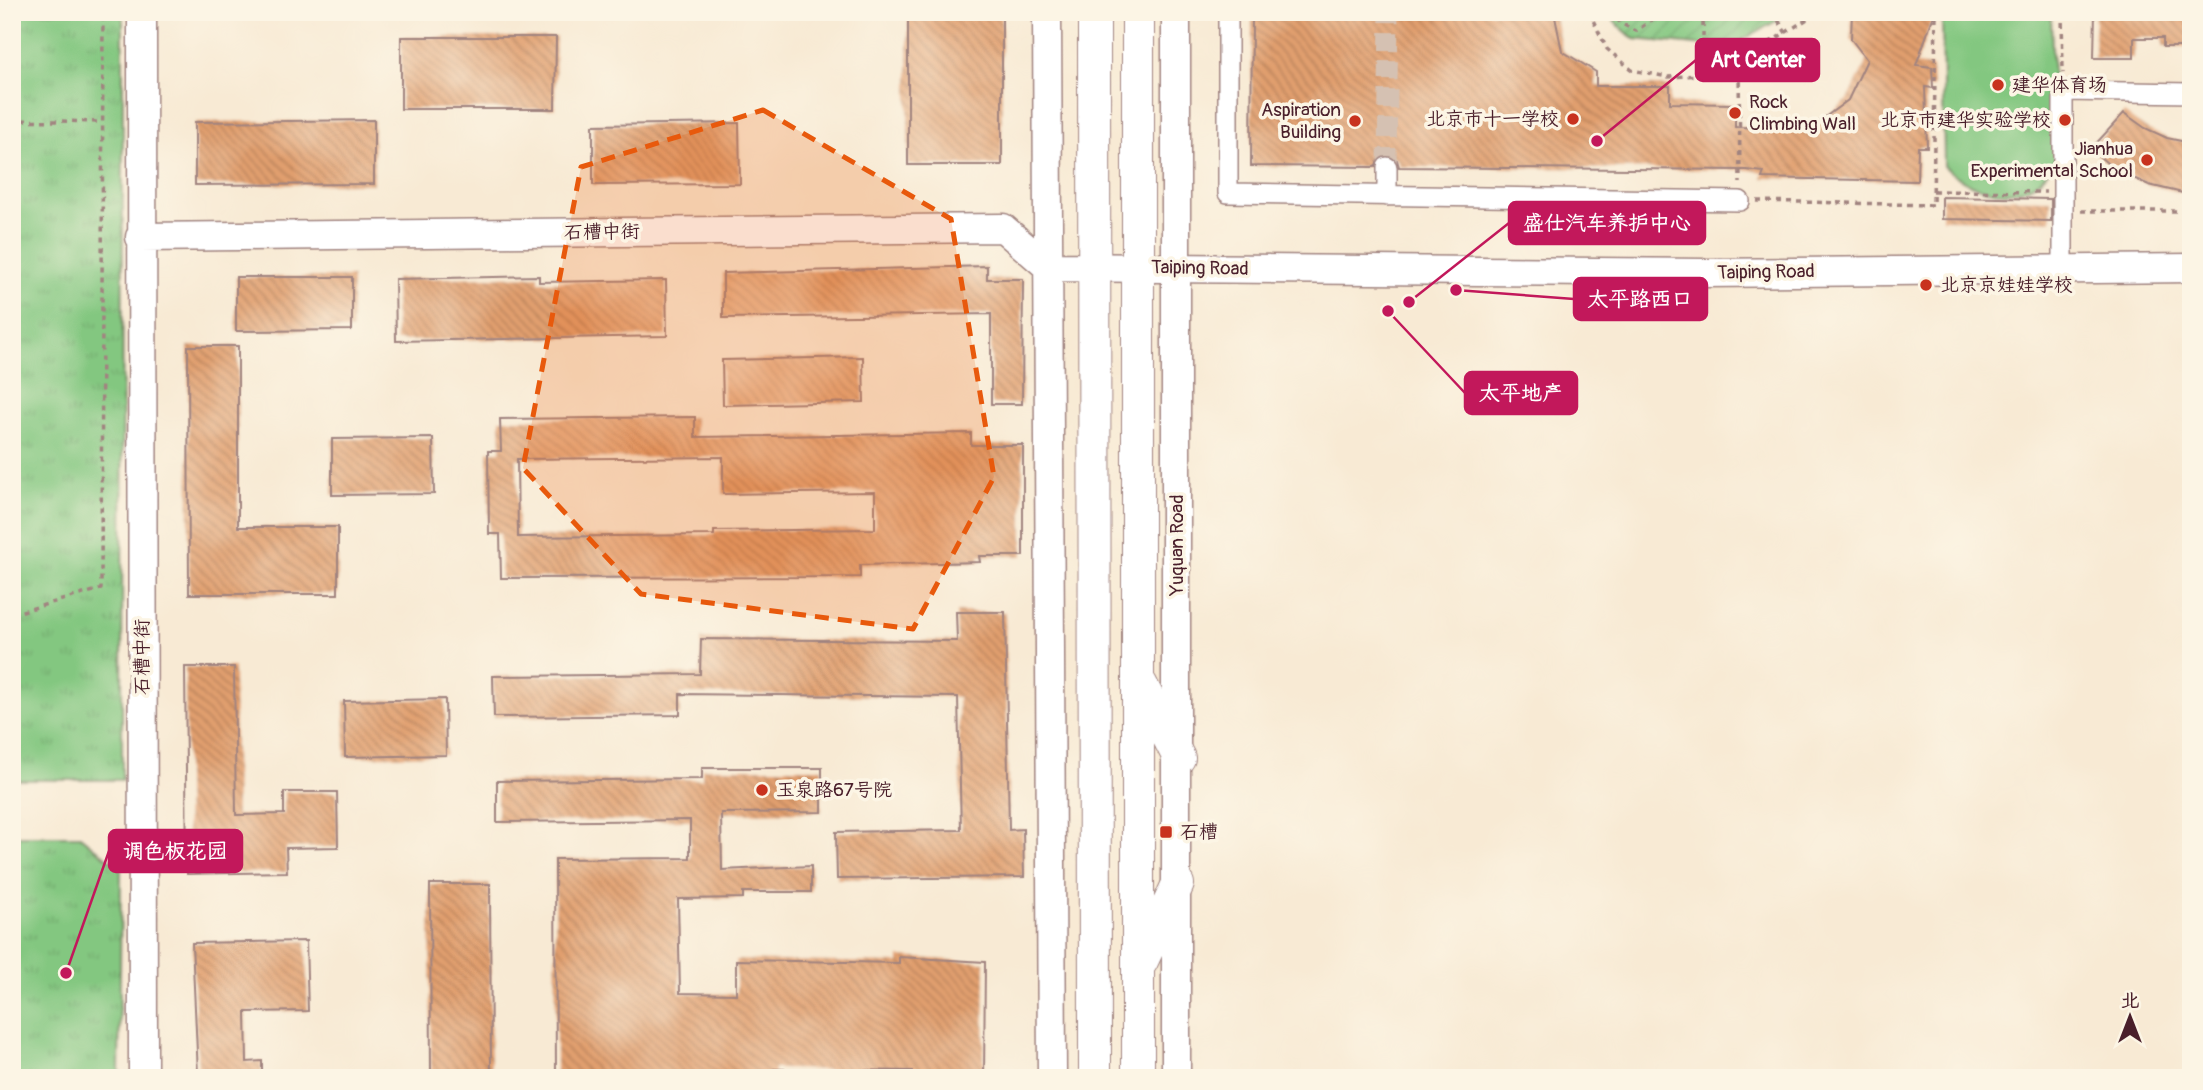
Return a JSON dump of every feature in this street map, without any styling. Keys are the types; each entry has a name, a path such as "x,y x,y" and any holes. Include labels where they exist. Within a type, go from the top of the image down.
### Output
{"main road":[{"path":"1094,12 1095,1078"},
{"name":"Yuquan Road","path":"1138,12 1138,1078"},
{"path":"1138,678 1179,758"},
{"path":"1138,969 1178,884"}],"street":[{"name":"石槽中街","path":"142,12 140,237 143,1078"},
{"path":"1047,12 1052,1078"},
{"name":"Yuquan Road","path":"1176,12 1179,758 1177,1078"},
{"path":"1228,12 1228,193 1740,201"},
{"path":"1138,133 1176,62"},
{"path":"2063,268 2063,92 2191,93"},
{"path":"1387,167 1387,196"},
{"name":"石槽中街","path":"140,237 1003,228 1048,267"},
{"name":"Taiping Road","path":"1048,267 1704,273 2191,268"}],"path":[{"path":"12,614 101,589 103,12"},
{"path":"1589,12 1607,49 1632,70 1668,78 1718,74 1819,12"},
{"path":"1591,18 1615,13 1620,23 1636,31 1654,18 1657,12"},
{"path":"1703,12 1703,75"},
{"path":"1773,12 1786,33"},
{"path":"1739,61 1740,201 1933,205 1936,12"},
{"path":"2062,12 2063,92"},
{"path":"12,120 102,122"},
{"path":"1933,191 2191,211"}],"highlighted area":[{"path":"763,110 951,219 994,477 913,629 641,594 523,468 581,167"}],"green space":[{"path":"12,12 123,12 122,780 12,780"},
{"path":"1610,12 1784,12 1778,20 1728,48 1634,39 1616,23"},
{"name":"建华体育场","path":"1942,12 2051,12 2055,158 2045,174 2019,191 1988,190 1973,185 1944,166"},
{"path":"12,836 80,836 121,869 119,1078 12,1078"}],"building":[{"path":"908,12 1002,12 1002,165 908,165"},
{"path":"1252,12 1554,12 1562,51 1596,72 1596,86 1670,86 1670,103 1735,104 1735,127 1809,129 1848,100 1867,60 1851,39 1852,12 1935,12 1916,65 1932,67 1933,88 1925,87 1927,147 1918,147 1917,181 1762,178 1764,172 1746,170 1399,167 1397,160 1388,155 1380,157 1375,167 1251,166"},
{"path":"2095,12 2191,12 2191,47 2163,47 2163,38 2134,38 2134,58 2094,58"},
{"path":"401,37 556,37 555,109 401,109"},
{"name":"Jianhua Experimental School","path":"2124,113 2145,128 2167,138 2191,143 2191,195 2149,185 2115,170 2091,149"},
{"path":"374,120 374,184 195,185 195,122"},
{"path":"739,123 740,184 593,185 593,125"},
{"path":"1942,197 2051,199 2051,221 1942,219"},
{"path":"987,266 987,279 1023,279 1022,404 991,404 991,314 723,318 723,273"},
{"path":"539,276 539,282 666,280 667,336 396,341 395,279"},
{"path":"236,277 352,277 352,330 236,331"},
{"path":"188,346 238,346 238,527 338,527 338,594 189,594"},
{"path":"863,357 864,402 723,405 722,360"},
{"path":"695,417 695,437 971,433 971,445 1023,445 1023,556 979,556 980,562 860,565 860,577 501,578 500,534 489,534 488,451 501,451 500,419","holes":["723,457 723,494 875,492 875,529 714,531 714,535 518,537 517,459"]},
{"path":"433,438 434,494 332,495 332,439"},
{"path":"956,612 1005,612 1009,830 1023,829 1024,877 837,879 836,832 961,830 958,697 680,694 680,715 494,717 493,676 700,674 701,639 957,641"},
{"path":"185,667 234,667 236,815 284,814 284,792 337,792 338,847 286,848 287,872 187,874"},
{"path":"445,699 446,755 345,757 344,701"},
{"path":"702,768 822,768 822,812 721,813 722,870 811,866 811,892 743,892 743,898 678,899 680,993 736,994 736,960 899,963 899,957 985,962 984,1078 912,1078 912,1071 774,1069 774,1078 556,1076 555,859 690,858 690,820 497,822 497,781 702,779"},
{"path":"430,884 490,884 491,1078 431,1078"},
{"path":"306,941 308,1011 246,1012 247,1062 262,1061 262,1078 211,1078 211,1074 198,1074 192,943"}],"tunnel":[{"path":"1387,167 1389,12"}],"place":[{"name":"建华体育场","path":"1998,85"},
{"name":"Rock Climbing Wall","path":"1735,113"},
{"name":"北京市十一学校","path":"1573,119"},
{"name":"北京市建华实验学校","path":"2065,120"},
{"name":"Aspiration Building","path":"1355,121"},
{"name":"Art Center","path":"1597,141"},
{"name":"Jianhua Experimental School","path":"2147,160"},
{"name":"北京京娃娃学校","path":"1926,285"},
{"name":"太平路西口","path":"1456,290"},
{"name":"盛仕汽车养护中心","path":"1409,302"},
{"name":"太平地产","path":"1388,311"},
{"name":"玉泉路67号院","path":"762,790"},
{"name":"石槽","path":"1166,832"},
{"name":"调色板花园","path":"66,973"}]}
